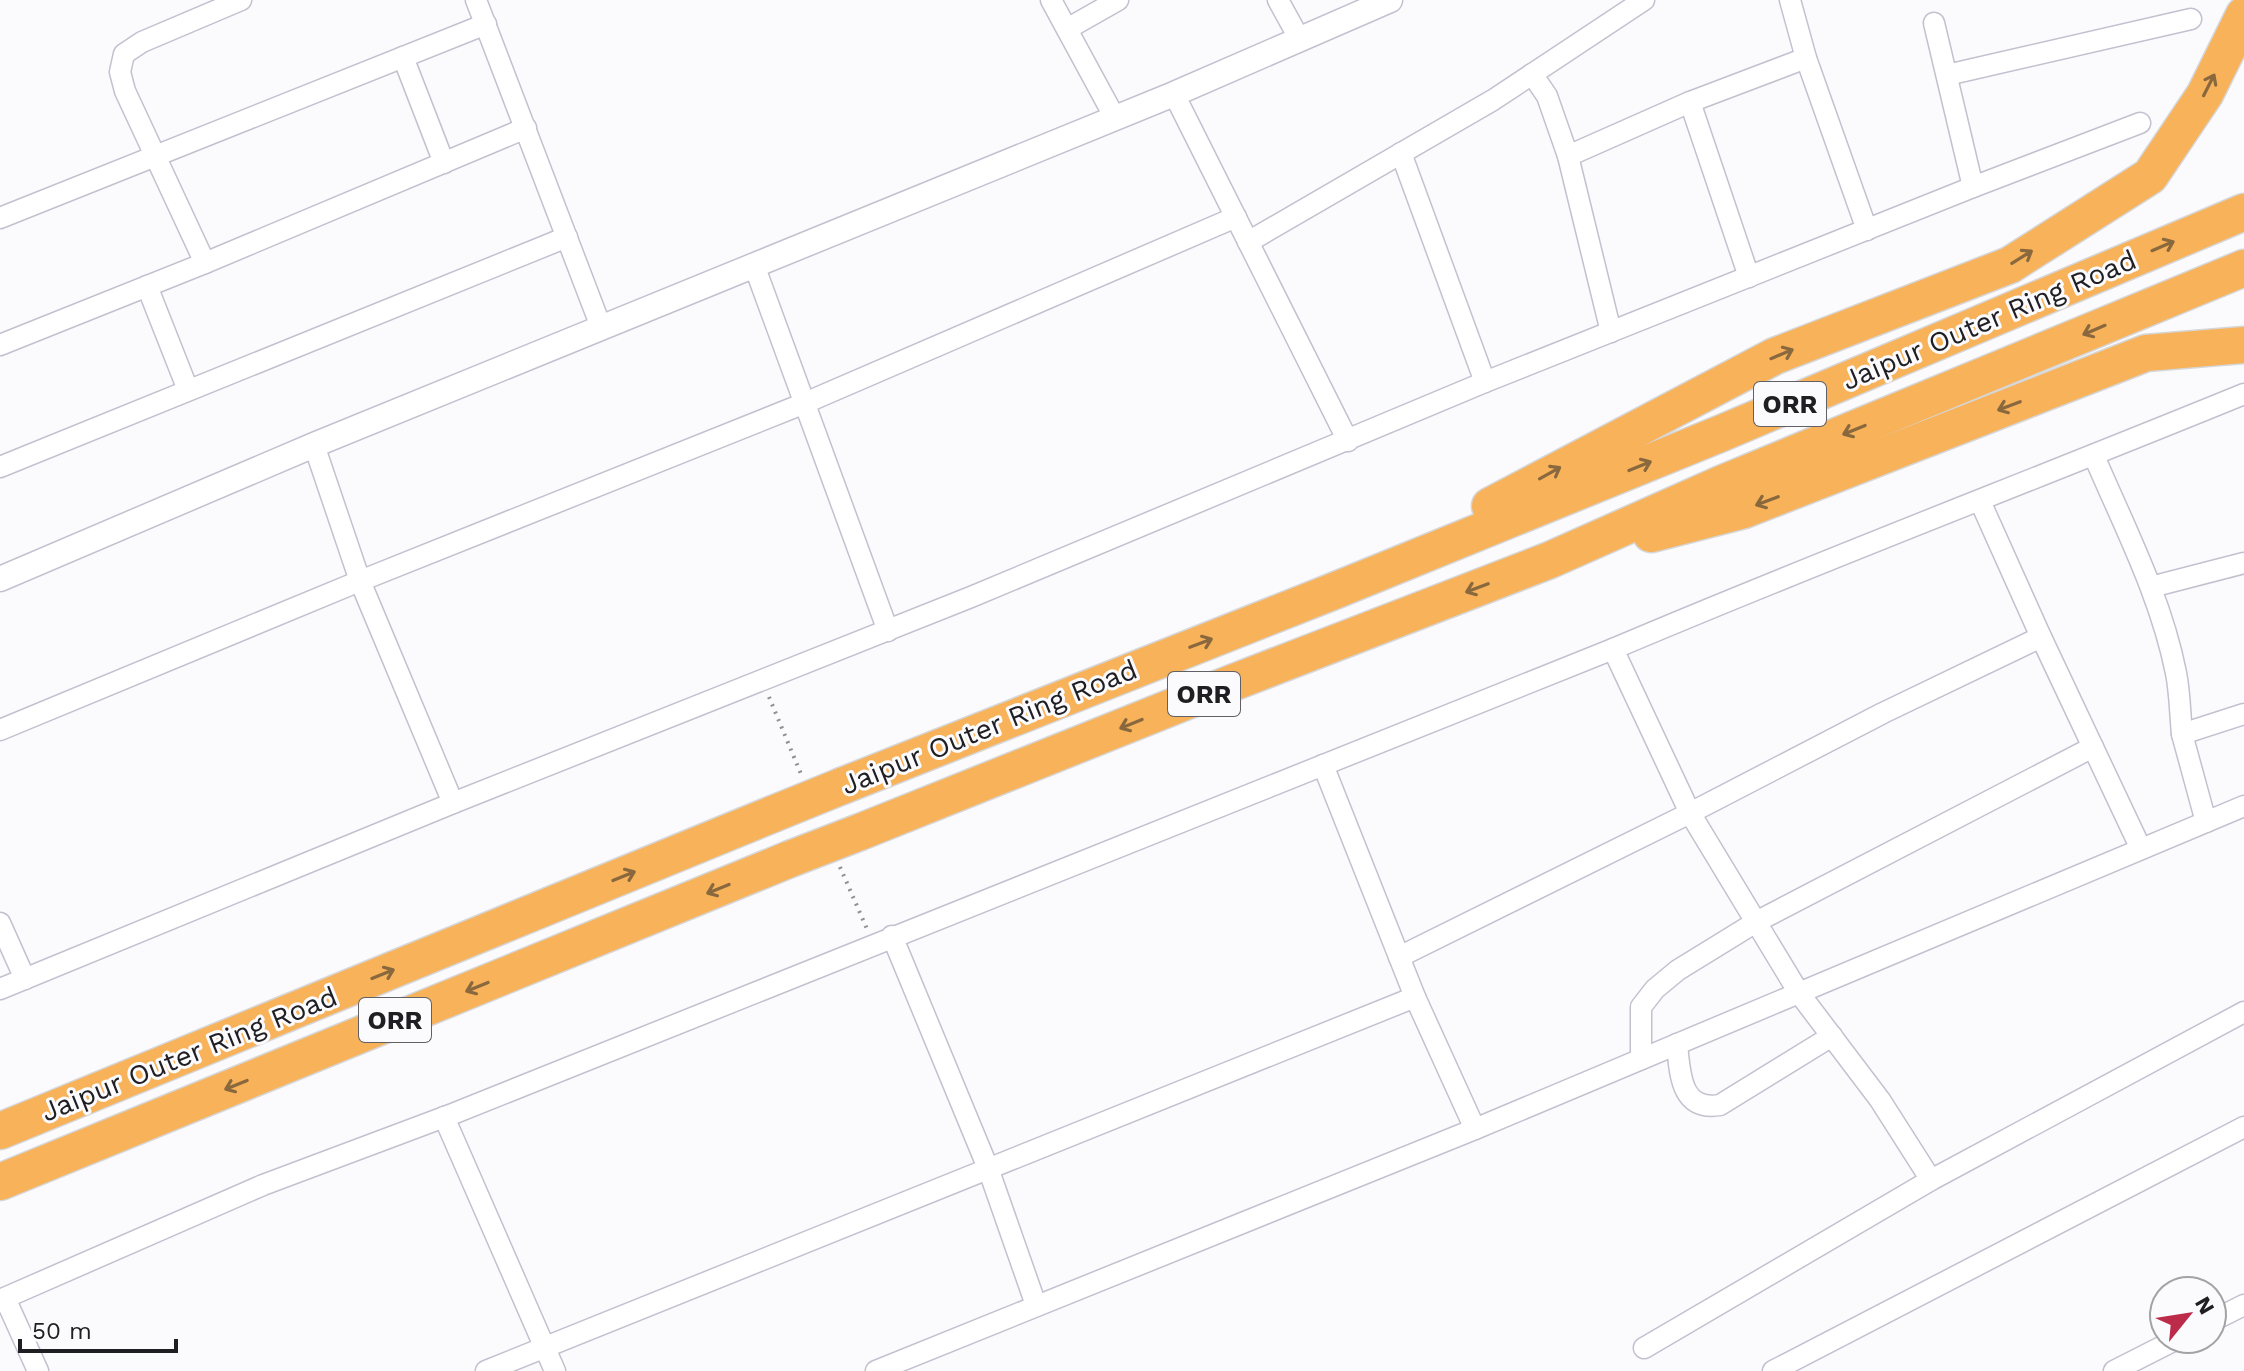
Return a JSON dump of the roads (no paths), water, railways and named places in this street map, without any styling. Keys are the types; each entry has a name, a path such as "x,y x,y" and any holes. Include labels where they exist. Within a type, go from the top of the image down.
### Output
{"highway":[{"path":"1334,591 1592,450 1775,356 2010,265 2023,257 2150,176 2205,94 2244,15"},
{"name":"Jaipur Outer Ring Road","path":"0,1131 842,786 1722,433 2244,212"},
{"path":"1550,560 1721,484 2244,268"},
{"path":"1550,560 1744,510 2146,353 2244,345"},
{"name":"Jaipur Outer Ring Road","path":"0,1182 790,859 1550,560"}],"street":[{"path":"205,263 125,91 120,72 124,54 142,42 241,0"},
{"path":"476,0 601,327"},
{"path":"1051,0 1115,118"},
{"path":"1067,29 1118,0"},
{"path":"1278,0 1300,40"},
{"path":"0,579 314,445 1174,94 1390,0"},
{"path":"1248,242 1493,100 1644,0"},
{"path":"1790,0 1806,58 1867,230"},
{"path":"1947,75 2191,19"},
{"path":"1934,23 1973,187"},
{"path":"0,218 486,24"},
{"path":"403,57 444,163"},
{"path":"1568,156 1690,102 1806,58"},
{"path":"1532,74 1547,96 1568,156 1611,332"},
{"path":"1174,94 1348,441"},
{"path":"1690,102 1749,277"},
{"path":"0,989 453,803 888,631 1485,382 2140,123"},
{"path":"0,345 526,128"},
{"path":"1401,153 1485,382"},
{"path":"0,730 360,581 805,403 1236,217"},
{"path":"0,467 567,237"},
{"path":"754,265 888,631"},
{"path":"147,286 188,390"},
{"path":"38,1371 2,1299 263,1185 444,1117 2244,394"},
{"path":"314,445 360,581 453,803"},
{"path":"2094,456 2151,587 2177,676 2182,734 2206,822"},
{"path":"1980,501 2141,849"},
{"path":"2151,587 2244,563"},
{"path":"1399,957 1690,813 1883,713 2041,637"},
{"path":"1613,649 1690,813 1799,993 1880,1100 1931,1180"},
{"path":"2182,734 2244,714"},
{"path":"1641,1059 1641,1007 1655,989 1678,970 1756,922 2093,747"},
{"path":"1323,765 1415,997 1475,1129"},
{"path":"876,1371 1475,1129 2244,806"},
{"path":"0,923 25,979"},
{"path":"892,936 988,1168 1036,1305"},
{"path":"486,1371 1415,997"},
{"path":"1644,1348 1931,1180 2244,1012"},
{"path":"1677,1044 1681,1078 1691,1099 1705,1107 1720,1105 1832,1036"},
{"path":"444,1117 555,1371"},
{"path":"1773,1371 2244,1127"},
{"path":"2114,1371 2148,1354"}]}
